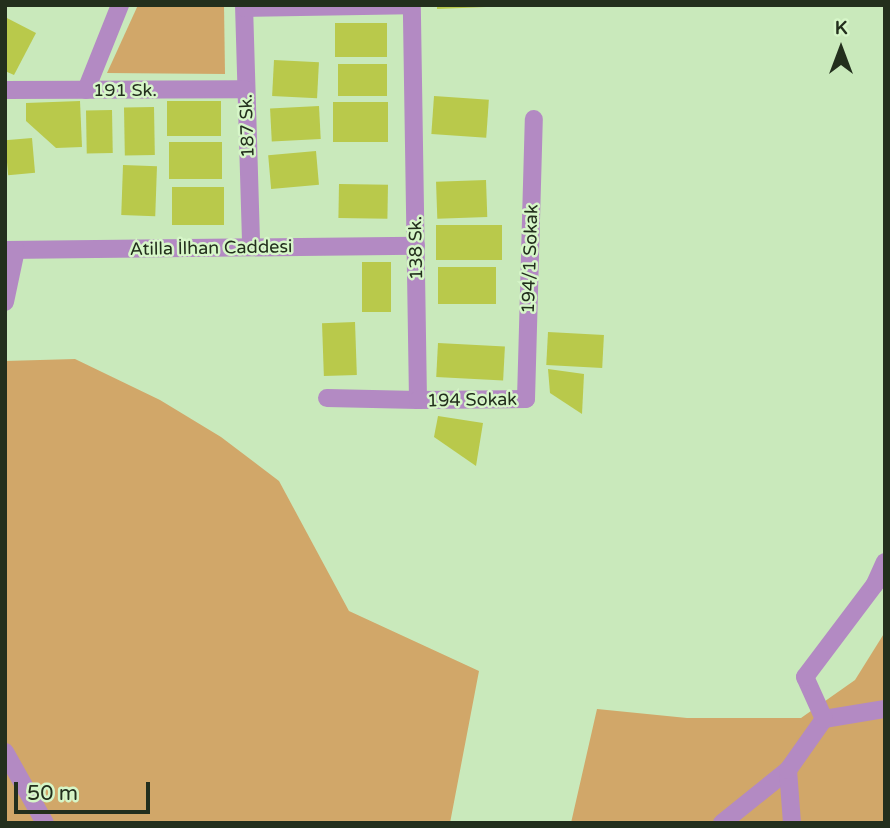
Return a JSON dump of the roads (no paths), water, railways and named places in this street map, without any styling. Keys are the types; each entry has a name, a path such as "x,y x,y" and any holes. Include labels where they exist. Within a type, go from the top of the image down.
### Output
{"street":[{"path":"86,90 120,5"},
{"path":"244,6 410,5"},
{"name":"138 Sk.","path":"410,5 418,400"},
{"name":"187 Sk.","path":"244,6 251,247"},
{"name":"191 Sk.","path":"5,90 245,89"},
{"name":"194/1 Sokak","path":"526,399 534,119"},
{"name":"Atilla İlhan Caddesi","path":"11,250 416,246"},
{"path":"5,302 11,250"},
{"path":"327,398 418,400"},
{"name":"194 Sokak","path":"418,400 526,399"},
{"path":"824,719 805,677 875,583 885,562"},
{"path":"722,823 788,770 824,719 885,709"},
{"path":"5,752 45,823"},
{"path":"788,770 792,823"}]}
